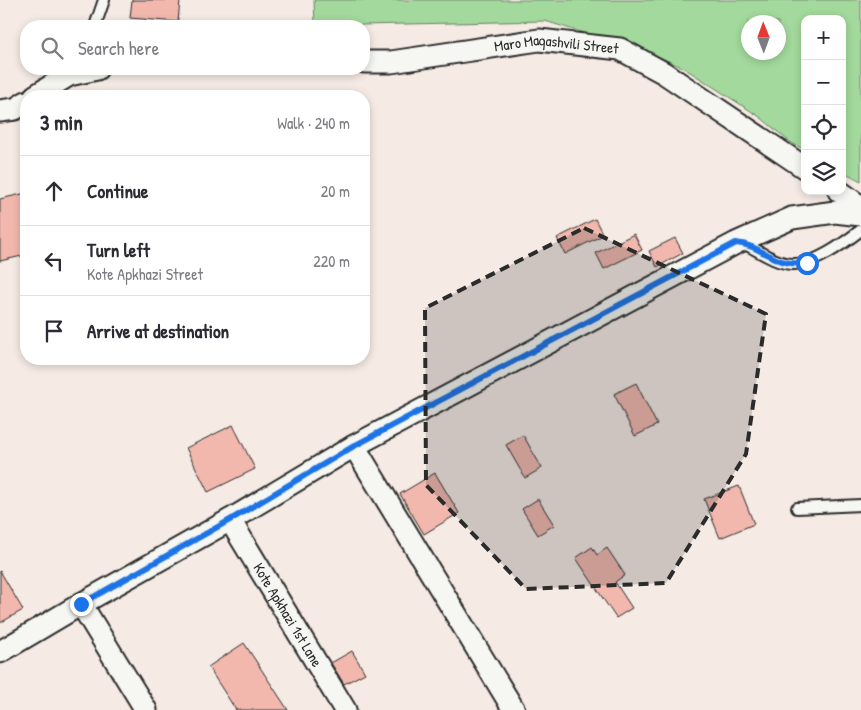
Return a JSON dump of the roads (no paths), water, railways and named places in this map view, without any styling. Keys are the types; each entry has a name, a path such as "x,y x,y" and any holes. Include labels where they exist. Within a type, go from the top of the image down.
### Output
{"street":[{"name":"Maro Maqashvili Street","path":"370,62 391,62 539,40 620,49 664,73 801,165"},
{"path":"44,90 66,75"},
{"path":"0,110 15,109 20,106"},
{"path":"844,195 861,207"},
{"path":"0,652 230,520 354,446 736,243 792,218 835,212 861,216"},
{"path":"354,446 514,710"},
{"name":"Kote Apkhazi 1st Lane","path":"230,520 345,710"},
{"path":"81,604 146,710"}],"lane":[{"path":"97,20 104,0"},
{"path":"736,243 745,244 779,261 792,264 807,263 842,245 861,230"},
{"path":"797,508 861,505"}]}
